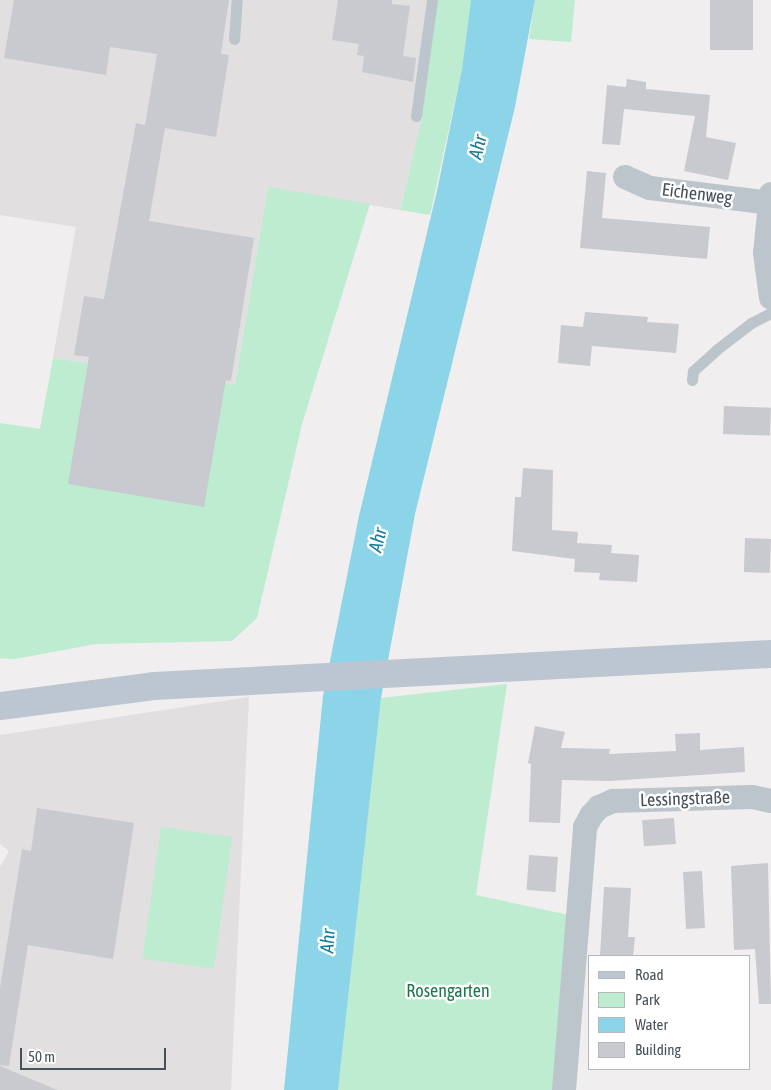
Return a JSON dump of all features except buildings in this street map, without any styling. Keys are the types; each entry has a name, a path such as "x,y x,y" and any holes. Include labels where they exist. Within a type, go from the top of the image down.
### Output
{"main road":[{"path":"0,706 111,689 435,669 771,654"}],"street":[{"name":"Eichenweg","path":"625,177 650,188 771,198"},
{"path":"771,198 765,253 771,298"},
{"name":"Lessingstraße","path":"564,1090 585,827 599,807 613,801 752,797 771,801"}],"lane":[{"path":"234,38 237,0"},
{"path":"416,116 432,0"},
{"path":"692,380 693,371 716,350 751,323 771,313"}],"shaded area":[{"path":"0,0 438,0 421,122 400,210 268,188 235,385 53,358 76,227 0,215"},
{"path":"249,697 231,1090 0,1090 0,867 9,851 0,844 0,735"}],"green space":[{"path":"438,0 471,0 462,69 430,215 400,210 421,122"},
{"path":"535,0 575,0 571,42 529,39"},
{"path":"268,187 370,204 302,424 257,618 232,641 96,644 15,659 0,658 0,423 40,429 53,358 235,385"},
{"name":"Rosengarten","path":"507,684 476,895 569,915 553,1090 338,1090 381,698"},
{"path":"161,827 232,837 214,969 142,959"}],"water":[{"name":"Ahr","path":"471,0 535,0 515,107 415,514 381,698 338,1090 284,1090 323,696 359,516 437,191 462,69"}]}
